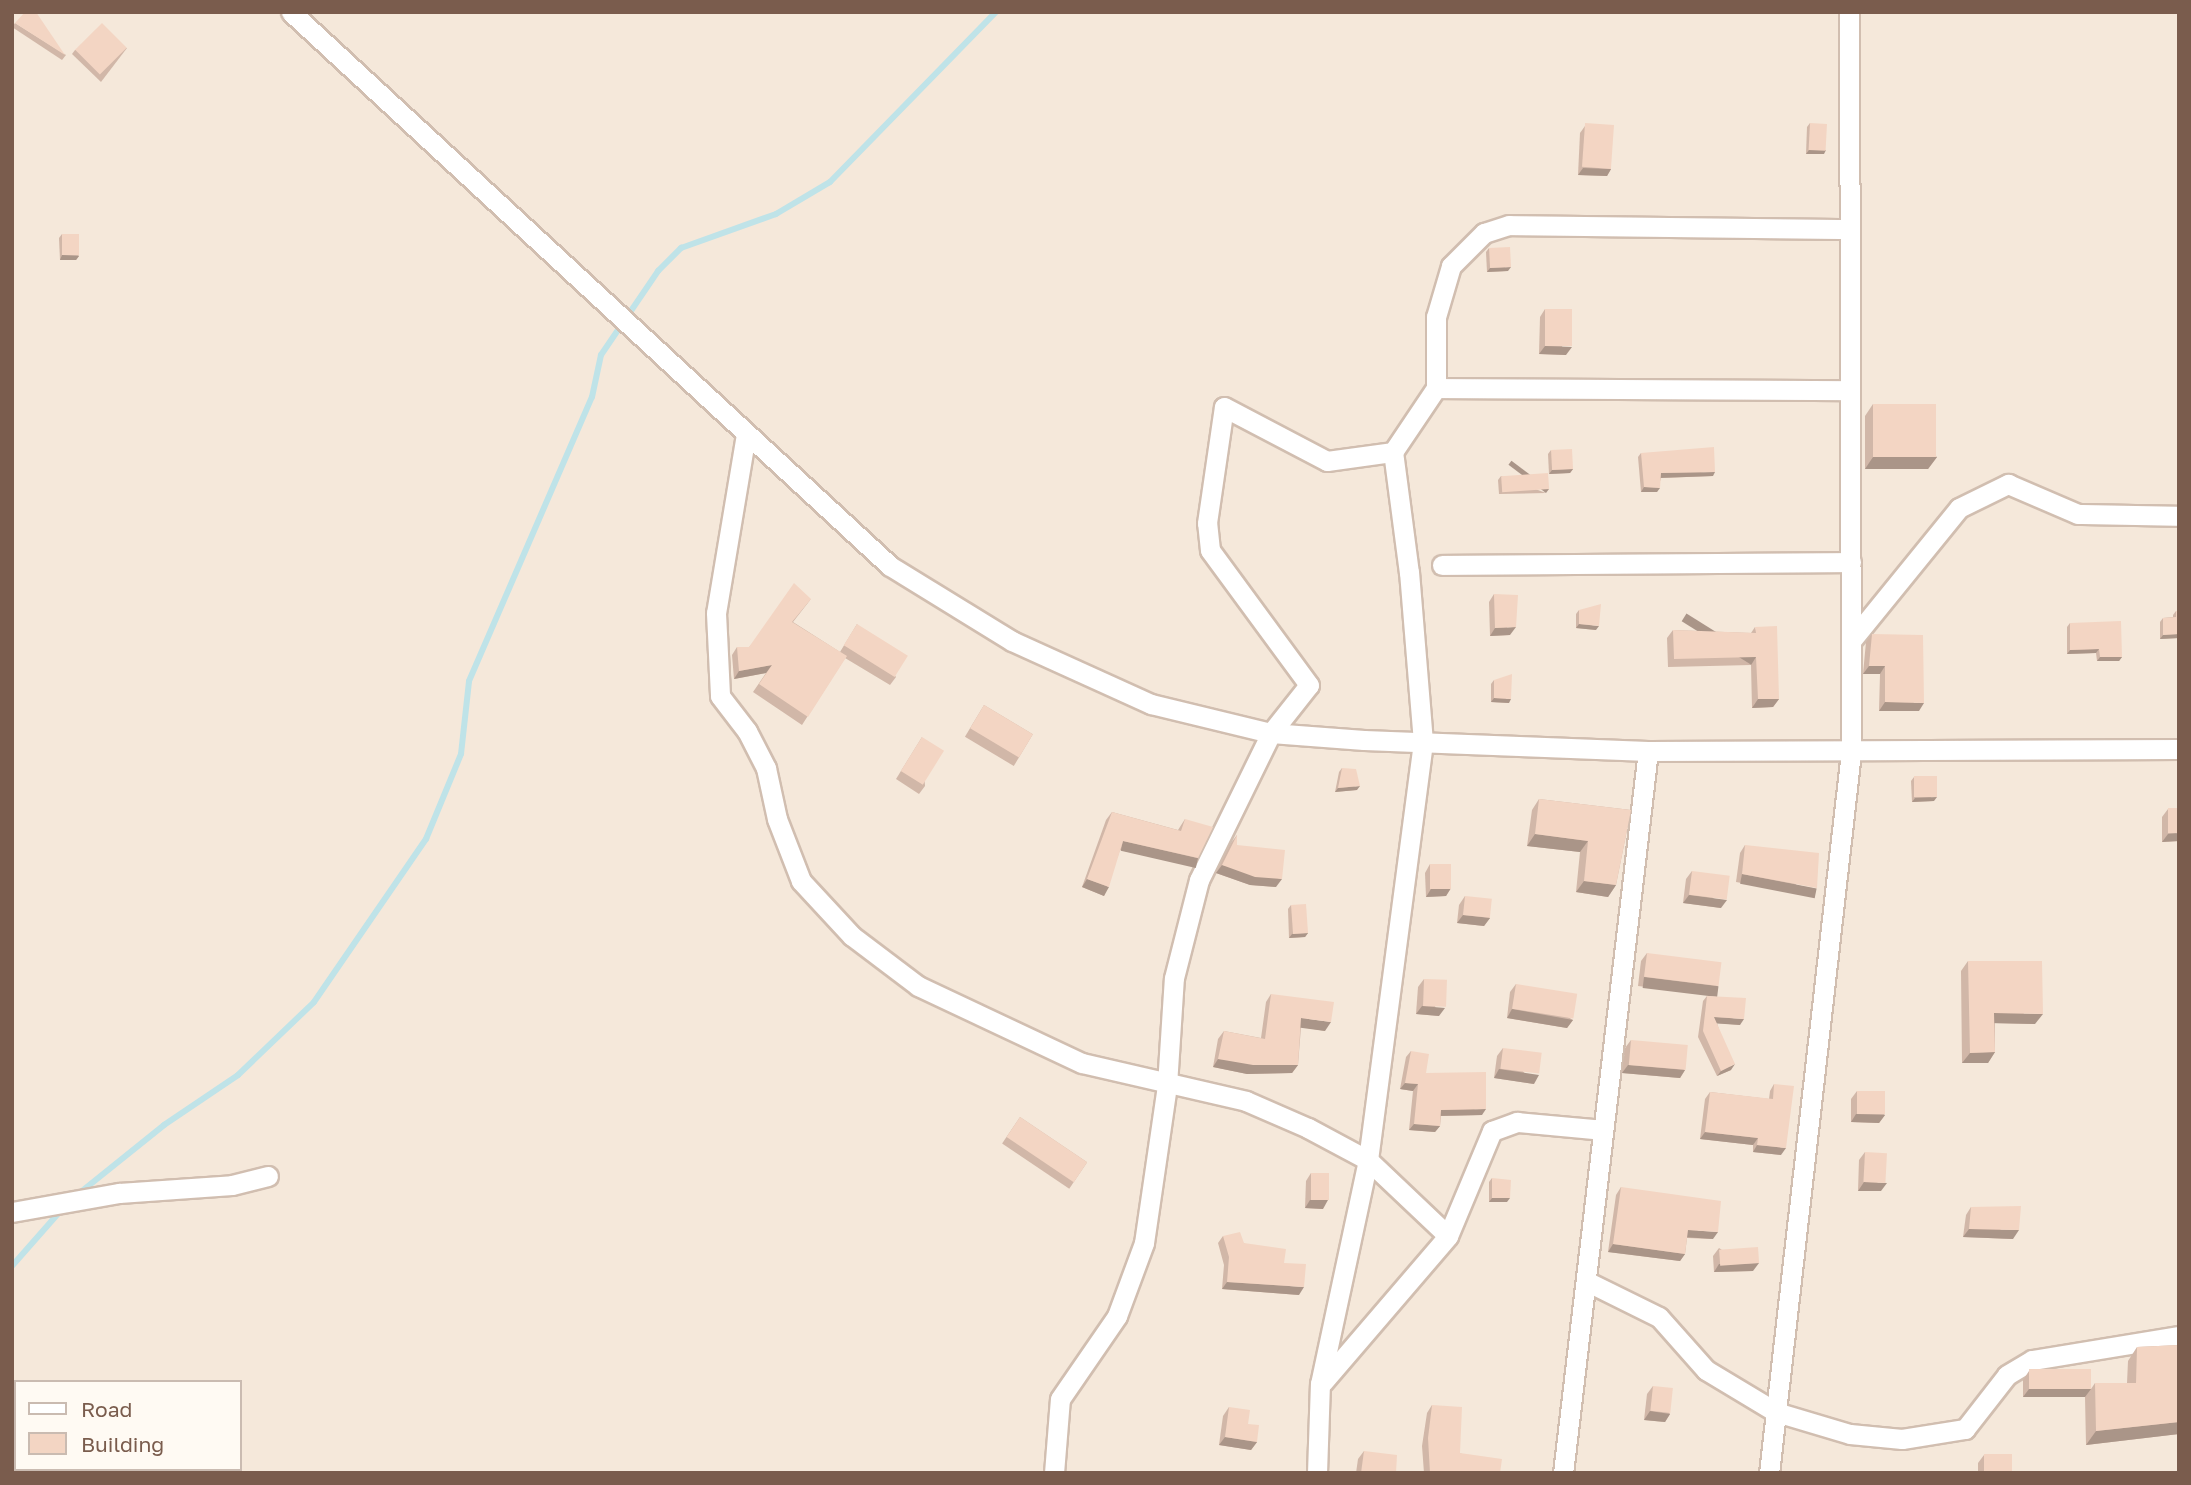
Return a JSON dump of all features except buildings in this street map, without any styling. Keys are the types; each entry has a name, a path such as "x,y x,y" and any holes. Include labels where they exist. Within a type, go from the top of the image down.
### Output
{"street":[{"path":"292,12 890,566 1012,641 1152,704 1271,733 1423,743 1648,751 1852,752 2179,748"},
{"path":"1769,1473 1852,752 1849,12"},
{"path":"1317,1473 1320,1384 1368,1160 1423,743 1409,573 1393,452 1436,387 1436,317 1451,266 1484,233 1509,225 1850,229"},
{"path":"1436,387 1850,390"},
{"path":"1054,1473 1060,1399 1117,1316 1144,1243 1167,1085 1174,978 1199,880 1271,733 1309,685 1210,550 1207,523 1224,407 1327,461 1393,452"},
{"path":"746,434 716,613 720,696 747,731 766,768 777,819 801,881 852,936 918,986 1082,1063 1167,1085 1246,1101 1368,1160 1448,1236"},
{"path":"1851,641 1959,508 2008,484 2078,514 2179,516"},
{"path":"1442,565 1851,562"},
{"path":"1563,1473 1648,751"},
{"path":"1320,1384 1448,1236 1492,1131 1517,1122 1603,1130"},
{"path":"12,1212 118,1193 232,1185 268,1176"},
{"path":"1586,1281 1658,1317 1706,1370 1776,1412 1850,1434 1902,1439 1965,1429 2007,1375 2032,1360 2179,1336"}],"shaded area":[{"path":"12,12 2179,12 2179,1473 12,1473"}],"waterway":[{"path":"77,1195 164,1125 238,1075 314,1002 426,839 461,754 469,681 592,397 601,355 658,271 681,248 776,214 830,182 996,12"},
{"path":"12,1266 62,1209"}]}
